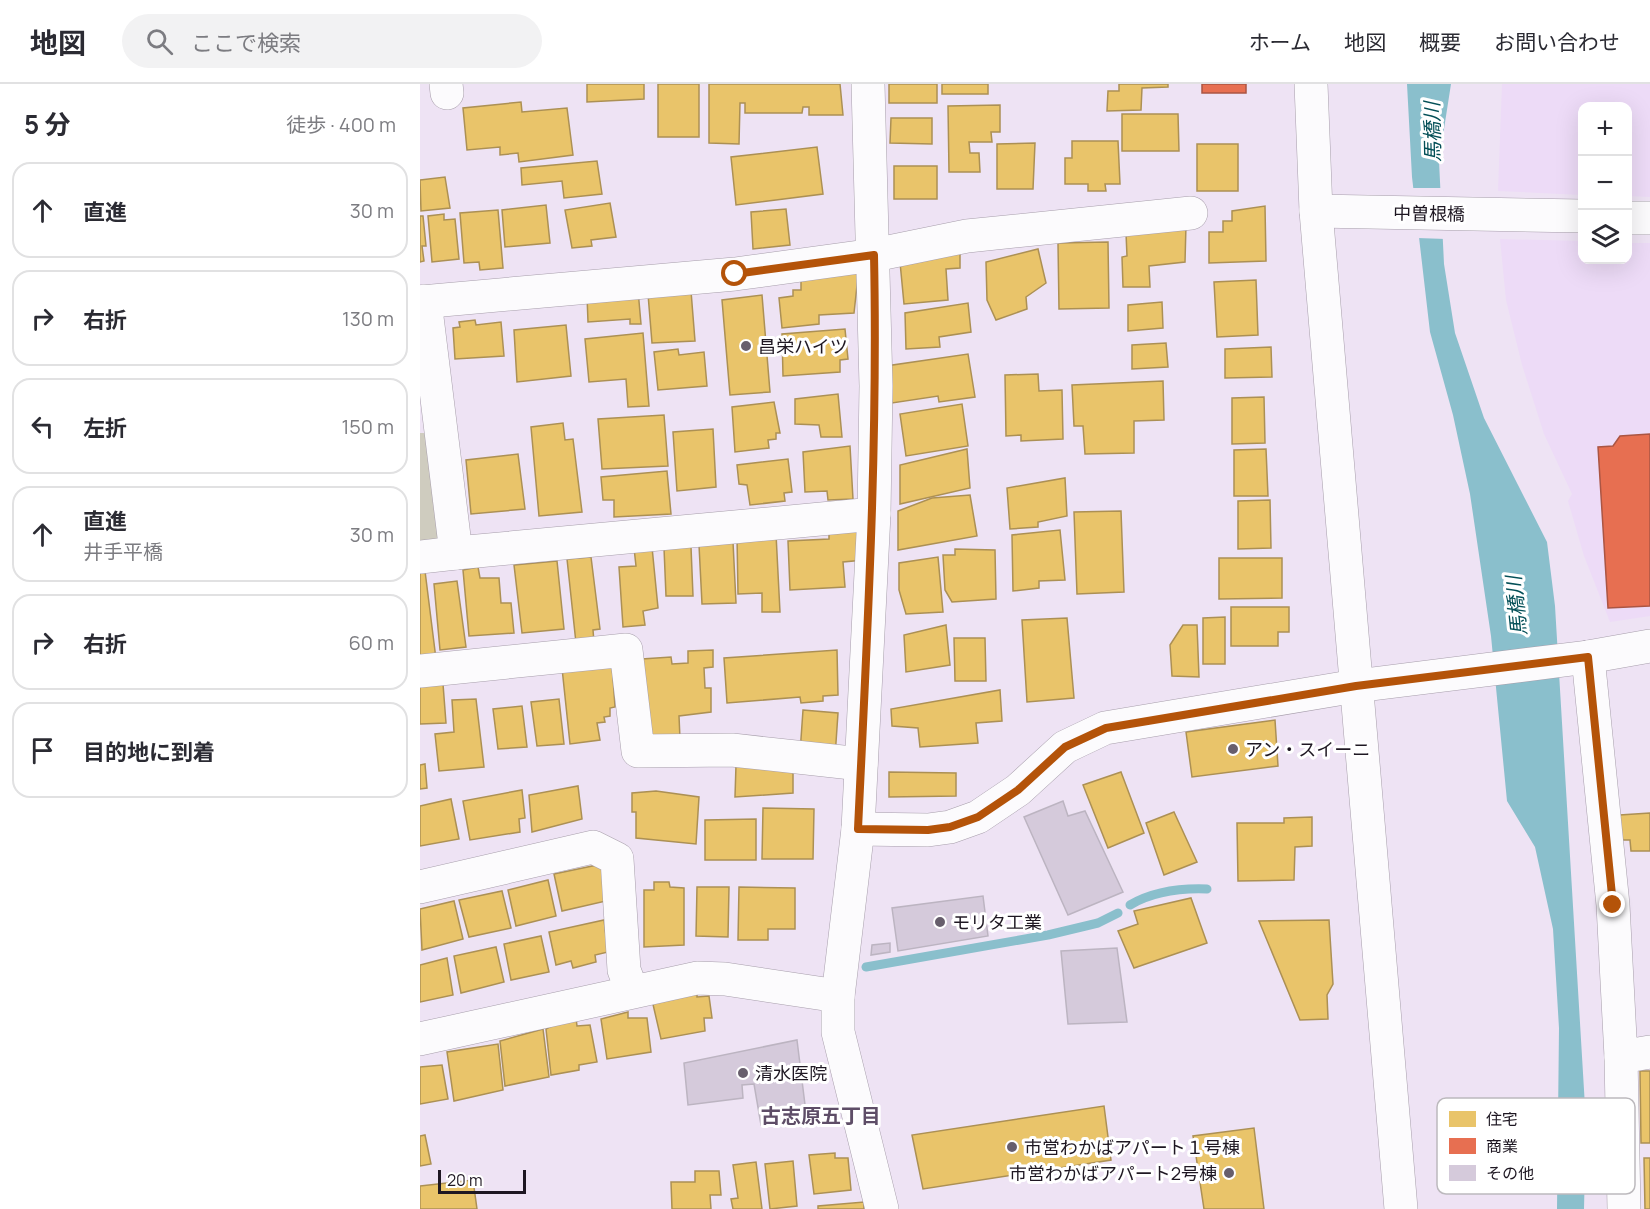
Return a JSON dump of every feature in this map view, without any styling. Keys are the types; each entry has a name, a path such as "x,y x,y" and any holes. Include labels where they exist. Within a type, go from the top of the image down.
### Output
{"street":[{"path":"868,84 876,386 874,514 858,829 838,996 838,1032 882,1209"},
{"path":"1311,84 1316,211 1401,1209"},
{"name":"中曽根橋","path":"1316,211 1578,216"},
{"path":"456,553 422,302 735,274 874,255 967,236 1191,213"},
{"path":"1632,218 1650,218"},
{"path":"420,557 874,514"},
{"path":"858,829 928,830 950,827 978,817 1018,790 1065,747 1106,728 1356,686 1585,657 1650,646"},
{"path":"420,671 626,650 638,751 732,750 861,764"},
{"path":"1585,657 1613,905 1635,1054 1632,1098"},
{"path":"420,887 593,847 617,859 624,970 632,991"},
{"path":"420,1039 697,978 725,979 838,996"},
{"path":"1624,1209 1625,1194"}],"shaded area":[{"path":"1502,84 1650,84 1650,197 1632,196 1632,102 1578,102 1578,195 1498,191"},
{"path":"1500,239 1578,241 1578,264 1632,264 1632,243 1650,243 1650,616 1610,622 1584,556 1568,501 1572,494 1544,434 1522,365 1506,300"},
{"path":"420,433 430,433 441,531 435,542 420,543"}],"water":[{"name":"馬橋川","path":"1407,84 1451,84 1439,161 1444,264 1455,333 1484,418 1547,542 1555,606 1585,1098 1558,1098 1559,1028 1553,929 1535,847 1507,801 1491,636 1470,494 1453,415 1430,332 1412,177"},
{"path":"1557,1194 1584,1194 1584,1209 1557,1209"}],"pier":[{"path":"1410,188 1444,188 1446,239 1417,238"}],"building: 住宅":[{"path":"587,84 644,84 644,99 587,102"},
{"path":"658,84 699,84 699,137 658,137"},
{"path":"709,84 840,84 843,115 809,115 809,107 803,107 802,113 745,113 745,103 740,103 739,144 709,143"},
{"path":"889,84 937,84 937,103 889,103"},
{"path":"942,84 988,84 988,94 942,94"},
{"path":"1119,84 1168,84 1168,87 1142,88 1141,110 1107,111 1108,91 1119,91"},
{"path":"521,102 522,112 567,108 573,155 519,162 518,153 500,155 500,147 467,150 463,108"},
{"path":"1000,105 1000,132 991,132 992,142 969,142 970,153 979,153 980,172 949,172 948,106"},
{"path":"1122,114 1178,114 1179,151 1122,151"},
{"path":"891,118 932,118 932,144 890,143"},
{"path":"1072,141 1118,141 1120,184 1105,184 1106,191 1088,191 1088,184 1065,184 1065,158 1072,158"},
{"path":"1035,143 1033,189 997,189 997,144"},
{"path":"1197,144 1238,144 1238,191 1197,191"},
{"path":"817,147 823,194 736,205 731,157"},
{"path":"597,161 602,194 564,198 562,181 522,185 521,168"},
{"path":"894,166 937,166 937,199 894,199"},
{"path":"445,177 450,208 421,211 420,180"},
{"path":"610,203 616,237 591,240 592,246 572,248 565,210"},
{"path":"546,205 550,243 505,247 502,210"},
{"path":"1265,206 1266,261 1209,263 1209,232 1223,232 1223,221 1232,221 1232,211"},
{"path":"786,209 790,245 753,249 751,212"},
{"path":"498,210 503,268 480,270 479,262 464,263 460,213"},
{"path":"444,214 444,220 455,219 459,259 432,262 428,216"},
{"path":"420,216 423,216 426,246 422,246 424,261 420,262"},
{"path":"1186,225 1185,262 1149,266 1150,287 1123,287 1122,257 1127,256 1126,233"},
{"path":"1108,242 1109,308 1059,309 1058,243"},
{"path":"1038,249 1046,283 1026,297 1027,309 996,320 987,300 986,262"},
{"path":"960,251 960,268 946,269 948,300 904,304 900,262"},
{"path":"859,267 854,313 819,315 819,324 782,328 779,298 793,296 793,290 801,290 801,273"},
{"path":"1256,280 1258,335 1217,337 1214,282"},
{"path":"638,290 641,324 630,324 630,319 588,322 587,296"},
{"path":"691,291 695,341 652,343 648,294"},
{"name":"昌栄ハイツ","path":"762,295 770,392 730,395 722,300"},
{"path":"1162,302 1163,328 1128,331 1128,305"},
{"path":"968,303 971,332 939,337 940,347 906,349 905,313"},
{"path":"475,320 476,325 501,322 504,356 455,359 453,328 460,327 459,322"},
{"path":"566,325 571,376 517,382 514,330"},
{"path":"845,329 848,359 840,360 840,372 783,376 782,334"},
{"path":"643,333 649,406 628,407 626,379 589,382 585,339"},
{"path":"1166,343 1168,367 1132,369 1132,345"},
{"path":"1271,347 1272,377 1225,378 1225,349"},
{"path":"678,349 679,355 704,352 707,386 658,390 654,352"},
{"path":"968,354 975,397 939,402 938,396 892,403 886,366"},
{"path":"1038,374 1039,391 1062,390 1063,439 1021,441 1021,435 1006,436 1005,375"},
{"path":"1163,381 1164,420 1134,421 1134,453 1085,454 1083,426 1074,426 1072,385"},
{"path":"838,394 842,437 821,437 819,425 795,424 795,399"},
{"path":"1264,397 1265,443 1232,444 1232,398"},
{"path":"774,402 780,433 776,433 776,439 768,440 769,448 735,452 732,407"},
{"path":"962,404 968,446 906,456 900,414"},
{"path":"664,415 668,466 602,469 598,419"},
{"path":"563,423 565,440 573,439 582,512 539,516 531,427"},
{"path":"713,429 716,487 677,491 673,432"},
{"path":"850,446 853,499 828,500 827,491 805,492 803,452"},
{"path":"967,449 970,488 900,504 900,465"},
{"path":"1266,449 1268,496 1234,496 1234,450"},
{"path":"518,454 525,509 471,514 466,460"},
{"path":"788,459 792,492 784,493 785,501 750,505 747,485 739,484 737,465"},
{"path":"667,471 671,514 614,517 614,500 603,500 601,477"},
{"path":"1065,478 1067,516 1038,522 1038,527 1010,529 1007,488"},
{"path":"970,495 977,536 898,550 898,511 932,498"},
{"path":"1270,500 1271,548 1238,549 1238,501"},
{"path":"1121,511 1124,592 1077,594 1074,512"},
{"path":"863,525 864,560 843,562 845,587 790,590 788,541 829,539 829,527"},
{"path":"1060,530 1065,580 1039,581 1039,588 1013,591 1012,535"},
{"path":"776,534 780,612 762,612 762,593 738,594 737,536"},
{"path":"733,542 736,603 702,604 699,545"},
{"path":"652,547 658,608 643,611 645,625 623,627 619,567 636,566 634,548"},
{"path":"691,547 693,596 666,596 664,548"},
{"path":"955,549 995,550 996,599 952,602 945,590 943,555 955,555"},
{"path":"591,557 600,629 593,630 594,642 576,643 567,559"},
{"path":"938,557 943,612 906,614 899,590 899,563"},
{"path":"1219,558 1282,558 1282,598 1219,599"},
{"path":"557,561 564,629 522,633 514,565"},
{"path":"478,567 480,578 499,578 501,603 511,603 514,633 469,636 463,570"},
{"path":"425,571 436,659 420,661 420,572"},
{"path":"457,581 466,647 440,650 434,584"},
{"path":"1231,607 1289,607 1289,632 1278,632 1278,646 1231,646"},
{"path":"1225,617 1225,664 1203,664 1203,618"},
{"path":"1067,618 1074,698 1027,702 1022,620"},
{"path":"946,625 950,665 906,672 904,635"},
{"path":"1183,625 1197,625 1199,677 1172,676 1170,645"},
{"path":"954,638 985,638 986,681 955,681"},
{"path":"713,650 713,667 704,668 705,688 711,688 711,712 679,716 680,739 646,740 642,659 671,657 672,664 688,663 688,651"},
{"path":"837,650 838,695 823,696 823,701 801,703 800,697 727,703 724,658"},
{"path":"612,663 615,707 610,708 610,716 604,717 605,722 597,723 600,740 570,744 562,668"},
{"path":"443,684 446,723 420,724 420,686"},
{"path":"1000,690 1002,721 976,723 978,743 920,747 918,728 892,726 891,709"},
{"path":"476,699 484,767 439,771 435,734 454,732 452,700"},
{"path":"559,699 564,744 537,746 531,702"},
{"path":"522,706 527,747 498,749 493,709"},
{"path":"803,710 838,713 835,757 800,753"},
{"name":"アン・スイーニ","path":"1275,720 1278,766 1192,777 1186,732"},
{"path":"425,764 427,788 420,789 420,765"},
{"path":"736,765 793,767 793,793 735,797"},
{"path":"889,772 956,773 956,796 889,797"},
{"path":"1121,772 1144,833 1108,848 1083,785"},
{"path":"578,786 582,819 532,832 529,795"},
{"path":"522,790 525,818 519,819 520,832 470,840 463,801"},
{"path":"656,791 699,797 696,844 636,838 636,812 632,812 632,793"},
{"path":"451,799 459,839 420,846 420,806"},
{"path":"763,808 814,809 813,859 762,859"},
{"path":"1174,812 1197,862 1164,875 1146,823"},
{"path":"1650,813 1650,851 1631,851 1630,840 1621,840 1620,815"},
{"path":"1312,817 1312,846 1295,847 1294,880 1238,881 1237,823 1284,823 1284,818"},
{"path":"756,819 756,860 705,860 705,820"},
{"path":"602,864 606,901 562,911 554,874"},
{"path":"548,880 556,916 516,926 508,890"},
{"path":"654,882 669,882 670,887 684,888 684,945 644,947 644,890 654,890"},
{"path":"697,887 729,887 728,937 696,936"},
{"path":"739,887 795,888 795,929 768,929 768,940 738,940"},
{"path":"502,891 511,928 469,937 459,900"},
{"path":"1191,898 1207,943 1134,968 1118,931 1138,924 1134,911"},
{"path":"454,901 463,939 422,950 420,909"},
{"path":"604,920 608,952 595,955 596,962 573,968 571,961 556,965 549,932"},
{"path":"1329,920 1333,984 1327,995 1328,1019 1300,1020 1259,921"},
{"path":"541,936 549,972 511,980 504,944"},
{"path":"496,947 504,982 461,993 454,956"},
{"path":"447,958 453,995 420,1002 420,965"},
{"path":"697,990 697,997 709,996 712,1018 704,1018 705,1031 661,1039 652,1000"},
{"path":"628,1012 628,1018 647,1018 651,1052 607,1059 601,1019"},
{"path":"576,1018 577,1026 590,1025 597,1062 579,1065 579,1070 551,1075 546,1029 564,1019"},
{"path":"543,1029 549,1077 505,1086 500,1041"},
{"path":"498,1044 503,1090 454,1101 447,1052"},
{"path":"442,1065 448,1099 420,1104 420,1067"},
{"path":"1640,1071 1650,1071 1650,1143 1641,1143"},
{"name":"市営わかばアパート１号棟","path":"1104,1106 1111,1160 923,1189 912,1135"},
{"name":"市営わかばアパート2号棟","path":"1254,1128 1264,1209 1204,1209 1193,1136"},
{"path":"425,1135 431,1164 420,1166 420,1136"},
{"path":"835,1153 835,1158 848,1158 851,1190 814,1194 809,1155"},
{"path":"1644,1158 1650,1158 1650,1209 1645,1209"},
{"path":"793,1161 797,1206 770,1209 765,1164"},
{"path":"756,1162 762,1209 733,1209 731,1199 738,1198 733,1165"},
{"path":"695,1171 719,1171 721,1195 710,1195 711,1209 672,1209 671,1182 695,1182"},
{"path":"473,1180 477,1209 420,1209 420,1186"},
{"path":"864,1202 864,1209 818,1209 818,1206"}],"building: 商業":[{"path":"1202,84 1246,84 1246,93 1202,93"},
{"path":"1650,434 1650,606 1608,608 1598,447 1613,446 1620,436"}],"building: その他":[{"path":"1063,801 1068,816 1085,811 1123,892 1068,915 1024,817"},
{"name":"モリタ工業","path":"983,896 988,936 898,951 892,908"},
{"path":"890,943 890,952 871,955 872,945"},
{"path":"1117,948 1127,1022 1068,1024 1061,951"},
{"name":"清水医院","path":"797,1040 807,1121 761,1125 754,1084 742,1085 743,1098 688,1105 684,1063"}],"waterway":[{"path":"1130,905 1148,896 1167,891 1207,889"},
{"path":"866,967 1048,935 1098,923 1118,913"}],"place":[{"name":"昌栄ハイツ","path":"746,346"},
{"name":"アン・スイーニ","path":"1233,749"},
{"name":"モリタ工業","path":"940,922"},
{"name":"清水医院","path":"743,1073"},
{"name":"市営わかばアパート１号棟","path":"1012,1147"},
{"name":"市営わかばアパート2号棟","path":"1229,1173"}],"district":[{"name":"古志原五丁目","path":"821,1115"}],"route":[{"path":"735,274 874,255 876,386 874,514 858,829 928,830 950,827 978,817 1018,790 1065,747 1106,728 1356,686 1588,657 1613,905"}]}
